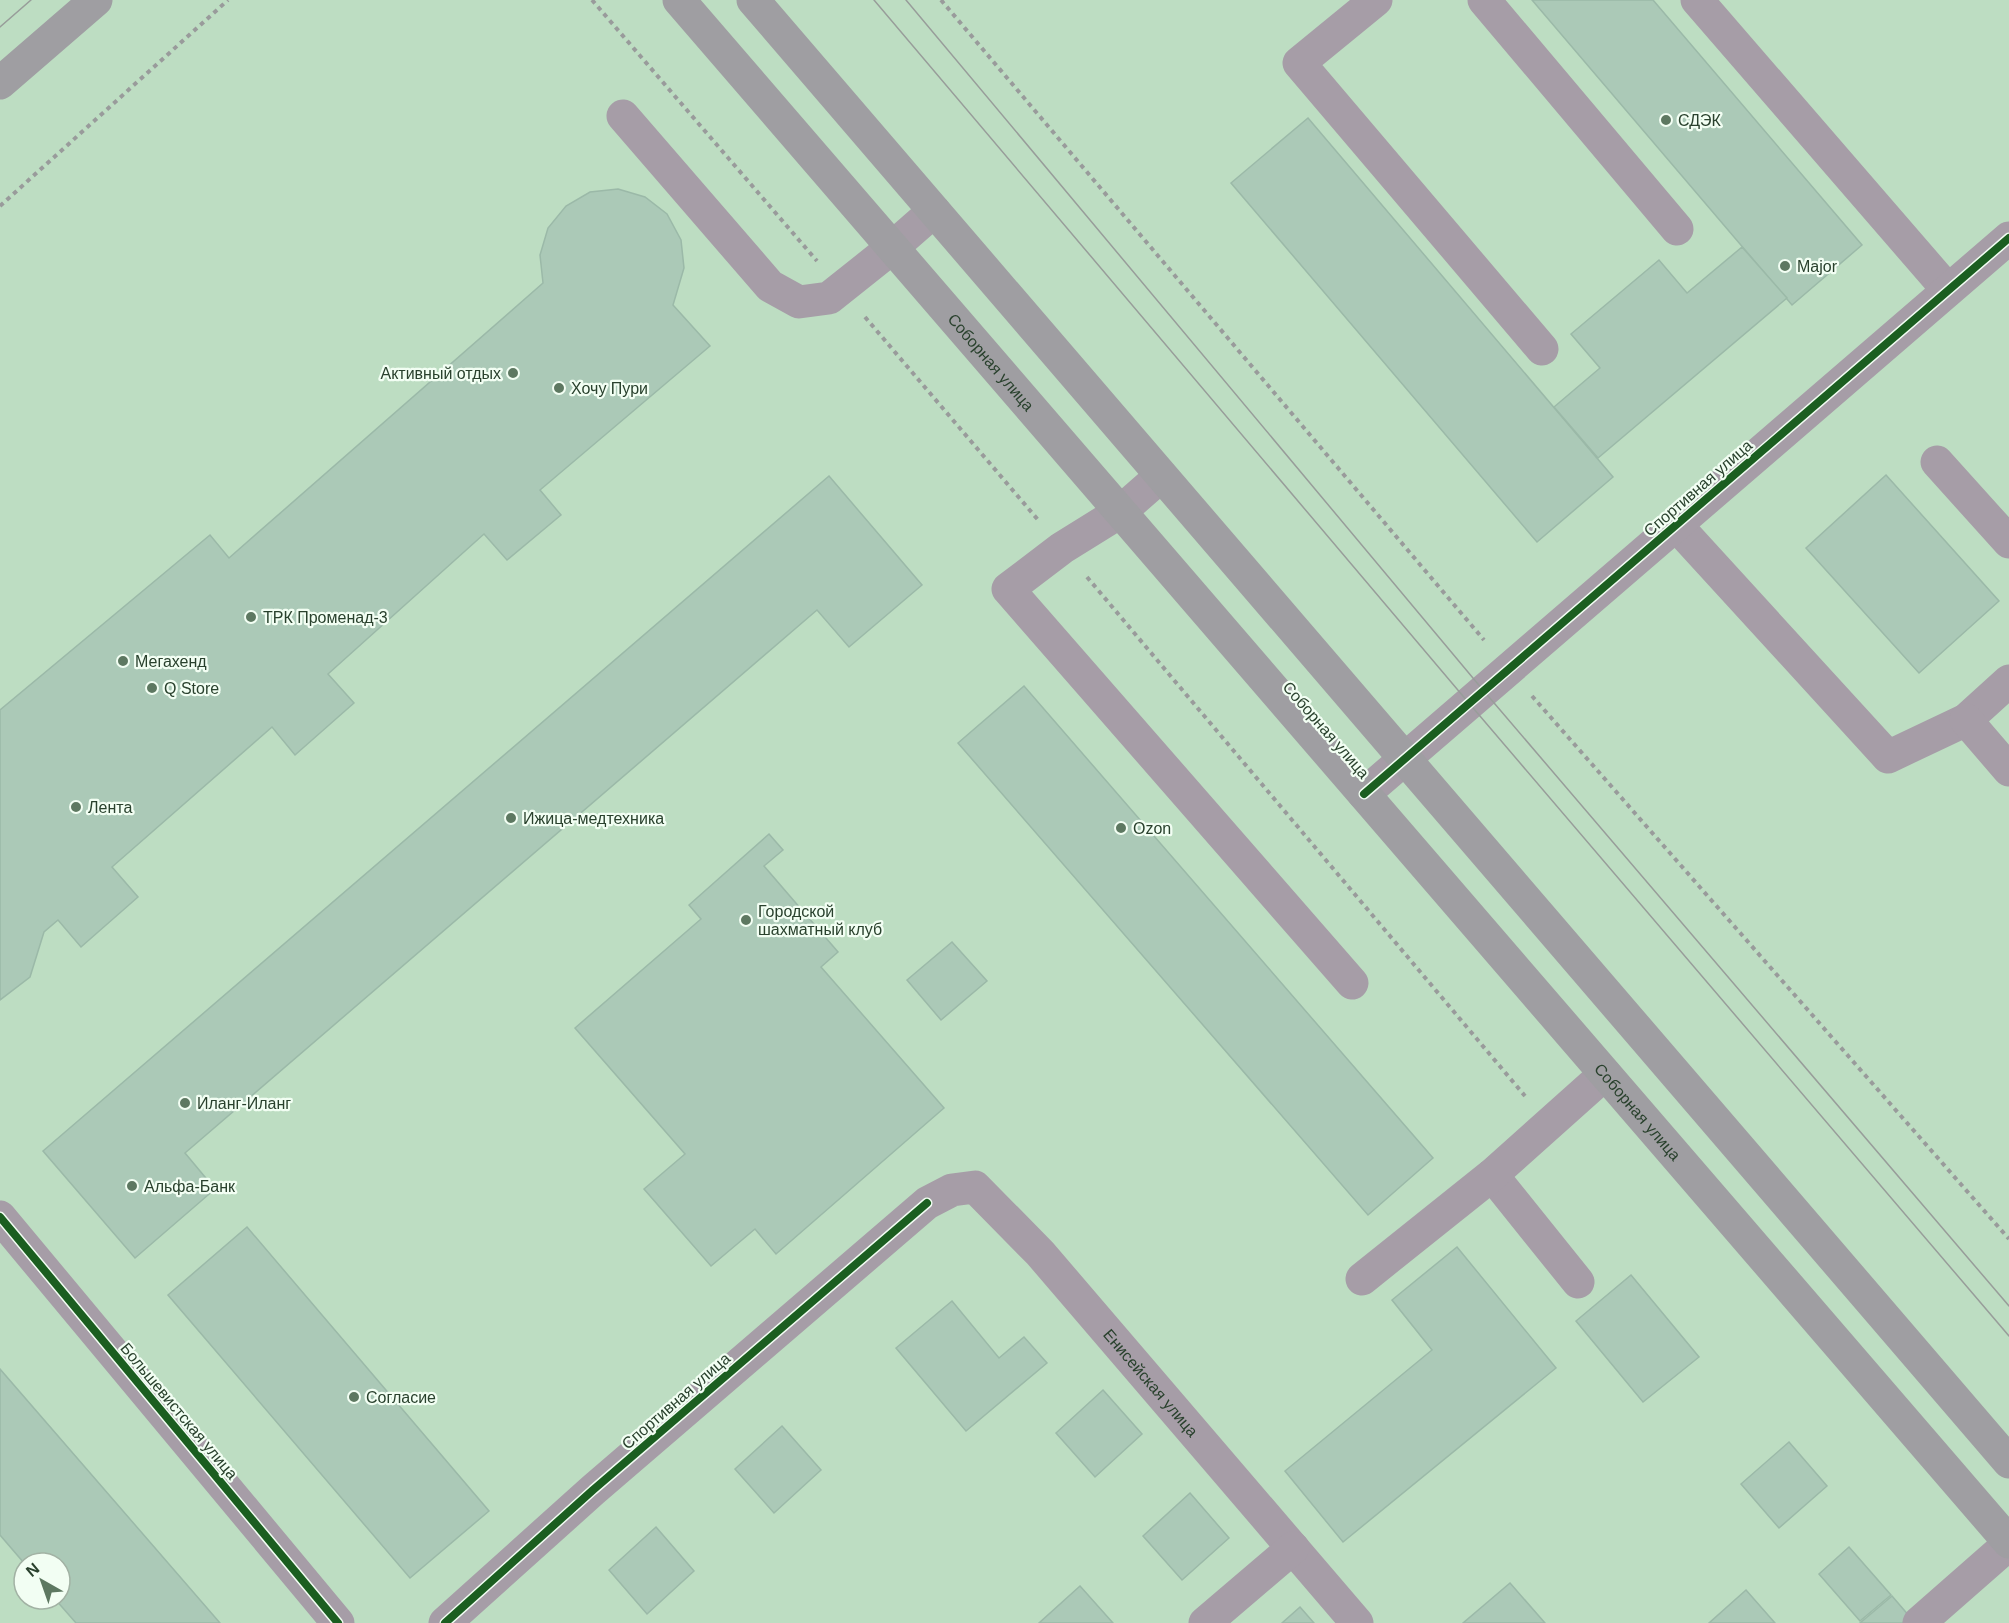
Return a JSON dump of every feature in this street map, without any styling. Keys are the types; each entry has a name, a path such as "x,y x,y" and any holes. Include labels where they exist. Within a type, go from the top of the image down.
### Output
{"main road":[{"path":"0,83 96,0"},
{"name":"Соборная улица","path":"679,0 2009,1543"},
{"path":"753,0 2009,1462"}],"street":[{"path":"1376,0 1299,63 1542,349"},
{"path":"1484,0 1677,229"},
{"path":"1697,0 1948,290"},
{"path":"622,116 770,286 799,302 829,298 934,211"},
{"name":"Спортивная улица","path":"1364,794 2009,238"},
{"path":"1937,462 2009,542"},
{"path":"1161,476 1120,512 1062,548 1008,588 1352,983"},
{"path":"1676,525 1888,757 1966,720 2009,681"},
{"path":"1966,720 2009,770"},
{"path":"1362,1279 1492,1176 1605,1074"},
{"path":"1492,1176 1578,1282"},
{"name":"Енисейская улица","path":"927,1203 952,1190 975,1187 1040,1254 1357,1623"},
{"name":"Спортивная улица","path":"445,1623 593,1490 927,1203"},
{"name":"Большевистская улица","path":"0,1217 338,1623"},
{"path":"1919,1623 2009,1543"},
{"path":"1205,1623 1293,1548"}],"path":[{"path":"0,206 228,0"},
{"path":"941,0 1484,641"},
{"path":"1526,689 2009,1239"}],"building":[{"path":"1532,0 1653,0 1862,245 1792,305"},
{"path":"1308,118 1613,477 1537,542 1231,183"},
{"name":"ТРК Променад-3","path":"618,189 645,197 667,214 681,240 684,268 673,305 710,346 540,490 561,515 507,560 484,534 328,674 354,703 295,755 272,727 112,867 138,897 81,947 58,920 44,932 30,977 0,1000 0,710 210,535 229,558 543,283 540,255 548,228 566,206 590,192"},
{"path":"1742,247 1787,298 1598,458 1554,407 1600,368 1571,334 1659,260 1687,293"},
{"path":"1886,475 1999,601 1919,673 1806,548"},
{"path":"829,476 922,585 849,647 817,610 185,1153 215,1189 135,1258 43,1151"},
{"path":"1024,686 1433,1158 1368,1215 958,743"},
{"path":"769,834 783,850 764,866 838,952 821,967 944,1108 776,1254 755,1229 711,1266 644,1189 685,1154 575,1028 701,919 689,905"},
{"path":"952,942 987,981 941,1020 907,980"},
{"path":"247,1227 489,1511 410,1578 168,1295"},
{"path":"1457,1247 1556,1368 1343,1542 1285,1471 1432,1350 1392,1300"},
{"path":"1631,1275 1699,1357 1643,1402 1576,1321"},
{"path":"952,1301 999,1358 1024,1337 1047,1363 966,1431 896,1348"},
{"path":"0,1369 220,1623 76,1623 66,1611 72,1611 72,1551 14,1551 0,1535"},
{"path":"1103,1390 1142,1434 1095,1477 1056,1433"},
{"path":"782,1426 821,1470 774,1513 735,1469"},
{"path":"1789,1442 1827,1486 1779,1528 1741,1484"},
{"path":"1190,1493 1229,1538 1182,1580 1143,1536"},
{"path":"656,1527 694,1571 647,1614 609,1570"},
{"path":"1849,1547 1891,1595 1860,1621 1819,1574"},
{"path":"1510,1583 1545,1623 1463,1623"},
{"path":"1080,1586 1113,1623 1039,1623"},
{"path":"1746,1590 1775,1623 1709,1623"},
{"path":"1892,1596 1910,1617 1902,1623 1860,1623"},
{"path":"1300,1607 1314,1623 1282,1623"}],"tram line":[{"path":"0,27 31,0"},
{"path":"874,0 1468,702 2009,1336"},
{"path":"906,0 1483,690 2009,1306"}],"cycle path":[{"path":"1364,794 2009,238"},
{"path":"445,1623 593,1490 927,1203"},
{"path":"0,1217 338,1623"}],"place":[{"name":"СДЭК","path":"1666,120"},
{"name":"Major","path":"1785,266"},
{"name":"Активный отдых","path":"513,373"},
{"name":"Хочу Пури","path":"559,388"},
{"name":"ТРК Променад-3","path":"251,617"},
{"name":"Мегахенд","path":"123,661"},
{"name":"Q Store","path":"152,688"},
{"name":"Лента","path":"76,807"},
{"name":"Ижица-медтехника","path":"511,818"},
{"name":"Ozon","path":"1121,828"},
{"name":"Городской шахматный клуб","path":"746,920"},
{"name":"Иланг-Иланг","path":"185,1103"},
{"name":"Альфа-Банк","path":"132,1186"},
{"name":"Согласие","path":"354,1397"}]}
